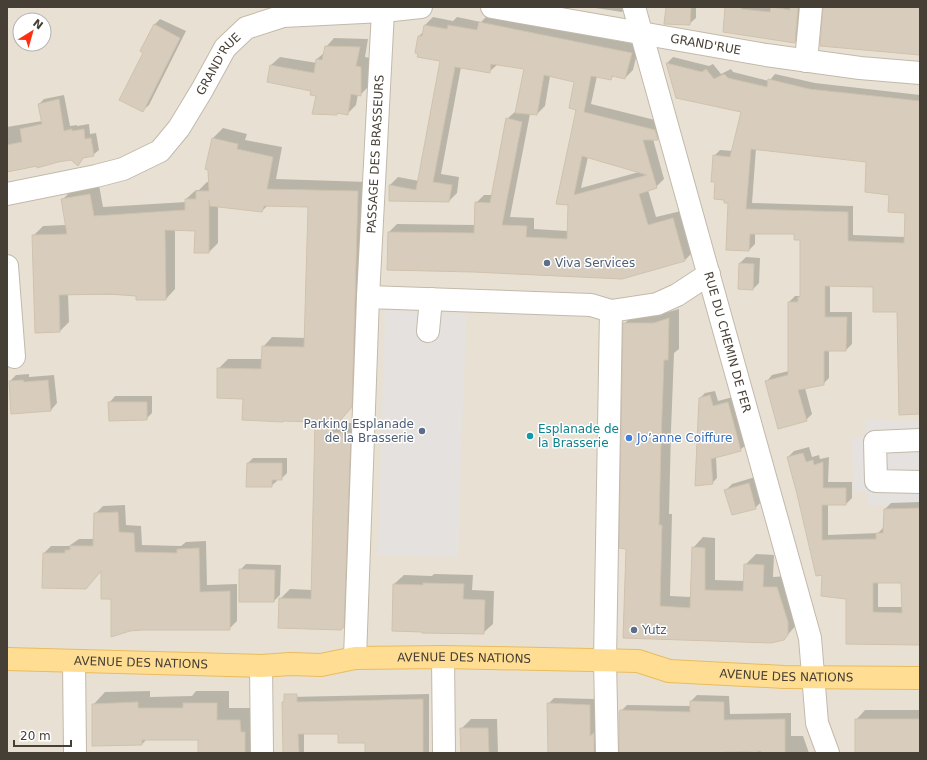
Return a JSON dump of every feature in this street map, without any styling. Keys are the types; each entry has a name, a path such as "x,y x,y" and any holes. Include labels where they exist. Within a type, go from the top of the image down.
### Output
{"main road":[{"name":"AVENUE DES NATIONS","path":"7,659 261,666 290,664 321,665 355,658 443,657 638,662 669,671 814,678 920,678"}],"street":[{"name":"GRAND'RUE","path":"7,194 123,169 160,151 179,128 225,48 246,28 283,16 421,7"},
{"name":"GRAND'RUE","path":"492,7 766,55 860,68 920,73"},
{"name":"RUE DU CHEMIN DE FER","path":"634,7 810,638 817,724 828,753"},
{"path":"806,61 811,7"},
{"name":"PASSAGE DES BRASSEURS","path":"368,297 383,10"},
{"path":"7,266 14,357"},
{"path":"355,658 368,297 591,305 610,311 657,304 677,295 709,274"},
{"path":"428,331 431,299"},
{"path":"607,753 605,661 610,311"},
{"path":"920,440 875,442 876,481 920,482"},
{"path":"443,657 444,753"},
{"path":"74,661 75,753"},
{"path":"261,666 262,753"}],"shaded area":[{"path":"8,7 920,7 920,753 7,753"},
{"name":"Parking Esplanade de la Brasserie","path":"385,310 466,314 458,557 378,555"},
{"path":"866,420 920,422 920,503 868,506 868,493 854,491 852,438 864,438"}],"building":[{"path":"666,7 691,7 690,25 664,24"},
{"path":"725,7 741,7 741,9 770,12 771,7 790,10 790,7 798,7 795,43 723,32"},
{"path":"823,7 920,7 920,55 820,46"},
{"path":"479,22 632,53 625,79 612,76 611,80 591,76 584,112 655,130 658,140 643,140 657,188 639,194 648,225 673,218 685,261 622,279 473,272 387,270 388,232 474,233 475,202 490,203 506,118 522,122 502,225 527,226 526,237 567,239 568,205 556,204 576,110 569,108 574,82 544,75 537,115 515,113 524,69 491,64 490,73 455,67 433,182 452,185 449,202 389,201 389,185 416,190 440,61 417,57 418,54 415,53 418,36 422,36 424,25 447,29 448,25 477,30","holes":["582,156 647,175 574,195"]},
{"path":"154,24 180,38 143,112 119,100 143,53 140,51"},
{"path":"325,46 360,47 356,66 361,67 361,96 351,94 348,115 337,113 337,115 312,114 316,96 310,95 311,91 267,82 270,65 314,73 316,59 322,60"},
{"path":"666,63 702,72 706,69 714,79 724,74 728,78 767,87 768,79 809,89 920,101 920,414 899,415 897,312 873,312 873,287 825,286 825,317 847,317 846,351 824,351 824,385 798,390 807,421 778,429 765,381 788,375 788,302 798,302 798,297 800,297 800,240 794,240 794,234 750,234 749,251 726,250 728,203 724,203 724,200 714,199 715,182 711,182 713,155 730,157 741,112 676,98","holes":["751,149 866,162 865,192 889,195 888,212 905,213 904,243 848,241 848,212 746,209"]},
{"path":"59,99 64,131 84,129 85,139 91,138 94,156 83,158 78,166 71,160 37,168 37,166 7,172 7,145 22,142 20,129 42,124 38,104"},
{"path":"212,138 238,144 237,149 273,157 267,189 358,191 352,407 330,432 351,433 344,627 341,630 278,628 279,598 311,599 315,422 242,420 243,399 217,398 217,368 261,369 262,346 304,347 308,207 264,206 262,212 210,206 209,200 209,253 194,253 195,231 165,230 166,300 136,300 136,296 108,294 59,295 60,332 35,333 32,235 67,234 61,199 90,194 94,216 185,210 185,199 196,199 196,191 209,191 208,170 205,169"},
{"path":"739,263 754,264 753,290 738,289"},
{"path":"669,318 668,360 664,360 661,442 659,525 662,525 660,606 690,608 692,547 705,548 705,590 743,591 744,564 764,565 763,587 777,587 788,622 788,635 784,640 771,643 623,638 626,549 619,548 623,323 654,323"},
{"path":"23,380 24,382 48,380 51,411 11,414 9,381"},
{"path":"710,395 713,406 728,402 741,451 711,459 713,484 695,486 699,398"},
{"path":"108,402 147,402 147,420 109,421"},
{"path":"803,453 806,462 813,460 814,465 823,462 823,488 846,488 846,505 822,505 822,540 876,539 876,533 883,533 884,509 920,508 920,645 846,644 846,599 821,596 822,575 816,576 787,457","holes":["873,583 901,583 902,613 873,612"]},
{"path":"247,463 282,463 282,480 272,480 272,487 246,487"},
{"path":"749,483 756,509 732,515 724,490"},
{"path":"118,512 119,532 134,533 135,552 177,553 177,549 199,548 200,592 230,591 230,630 142,630 130,631 111,637 111,599 101,599 101,571 86,589 42,588 43,553 65,553 65,550 70,550 70,546 93,546 94,513"},
{"path":"239,569 275,570 274,602 239,602"},
{"path":"423,583 464,584 463,599 485,600 484,634 392,631 393,584 423,585"},
{"path":"284,694 297,694 297,702 423,699 423,753 365,753 365,743 338,743 338,734 298,734 299,753 283,753 282,702 284,702"},
{"path":"690,701 724,702 724,720 785,719 785,753 761,753 761,751 725,753 619,753 620,710 690,712"},
{"path":"138,702 138,708 183,708 183,703 217,703 217,720 240,720 241,732 245,732 245,753 198,753 198,740 142,740 142,745 92,746 92,704"},
{"path":"547,703 590,705 590,736 594,733 594,753 548,753"},
{"path":"855,719 920,719 920,753 855,753"},
{"path":"460,728 488,728 489,753 461,753"}],"place":[{"name":"Viva Services","path":"547,263"},
{"name":"Parking Esplanade de la Brasserie","path":"422,431"},
{"name":"Esplanade de la Brasserie","path":"530,436"},
{"name":"Jo’anne Coiffure","path":"629,438"},
{"name":"Yutz","path":"634,630"}]}
